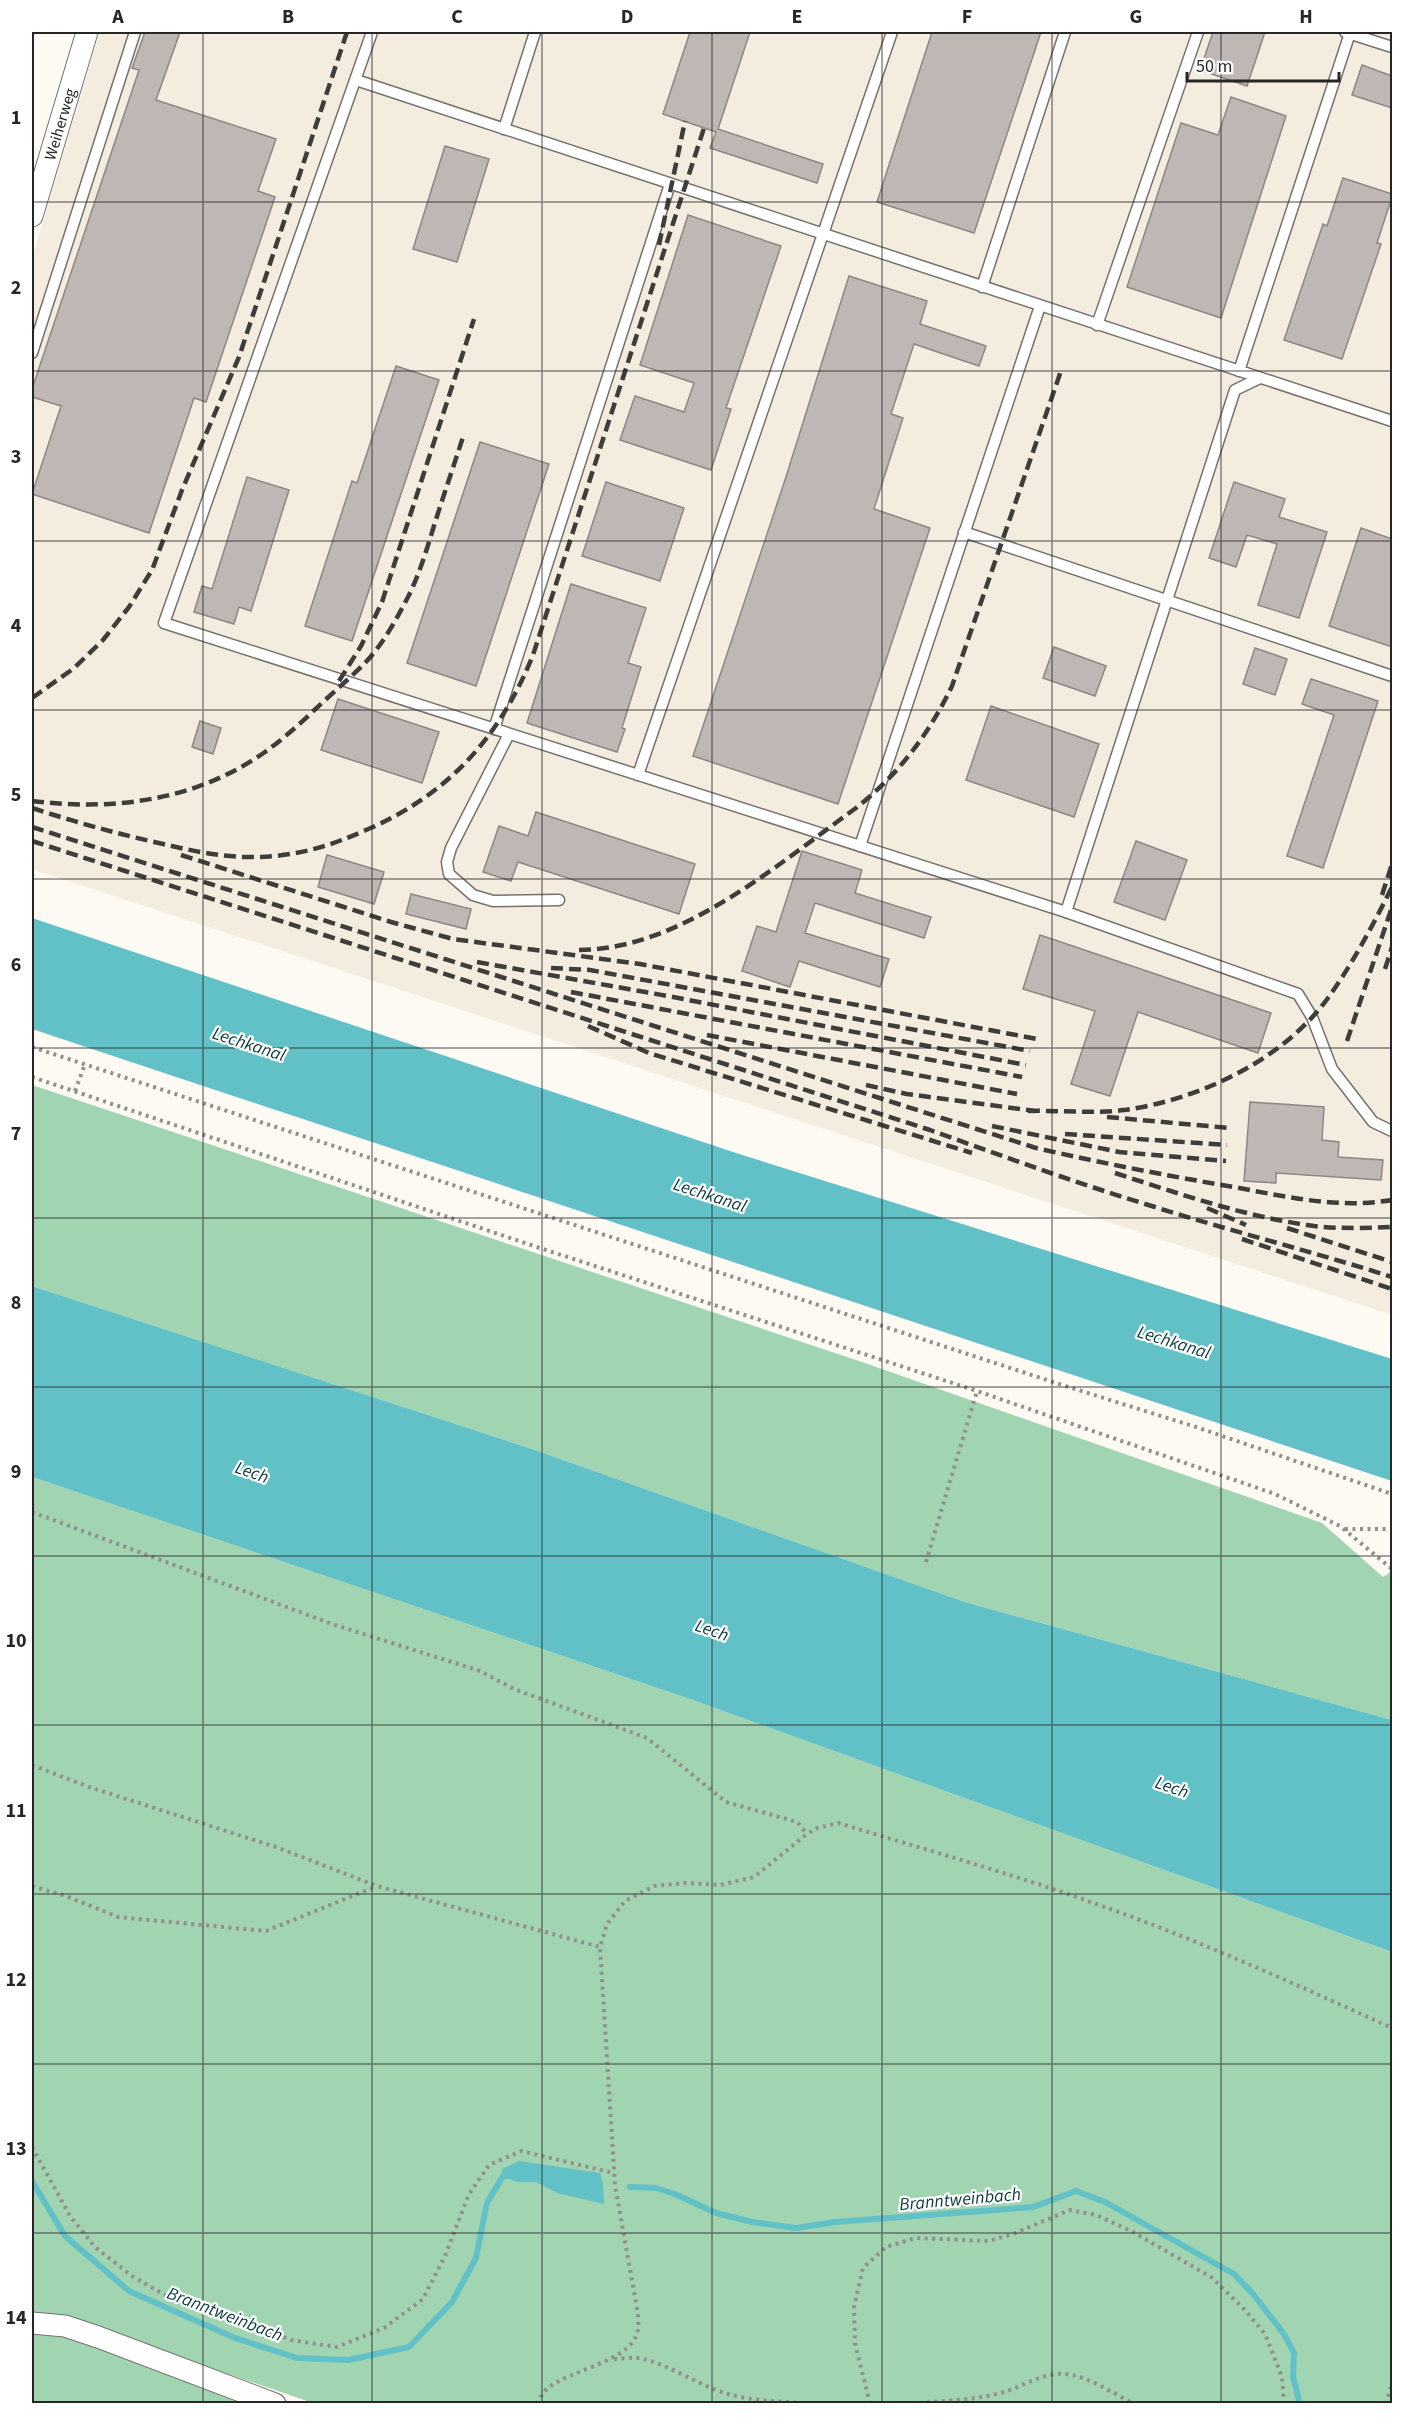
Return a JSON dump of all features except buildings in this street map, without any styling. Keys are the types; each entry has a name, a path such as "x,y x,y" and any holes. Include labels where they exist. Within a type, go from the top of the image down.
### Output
{"street":[{"name":"Weiherweg","path":"32,216 87,32"},
{"path":"32,2323 65,2326 87,2333 275,2403"}],"lane":[{"path":"32,353 135,32"},
{"path":"372,32 164,623 1066,912 1298,994 1312,1017 1332,1069 1373,1122 1392,1131"},
{"path":"504,129 535,32"},
{"path":"638,775 892,32"},
{"path":"982,286 1065,32"},
{"path":"1097,324 1198,32"},
{"path":"1239,371 1348,32 1392,47"},
{"path":"356,81 1392,421"},
{"path":"495,729 669,184"},
{"path":"860,846 1040,306"},
{"path":"1066,912 1235,390 1260,378"},
{"path":"964,532 1392,676"},
{"path":"509,734 451,848 447,862 449,874 473,895 493,901 559,900"}],"path":[{"path":"32,1047 1044,1380 1196,1426 1392,1494"},
{"path":"75,1091 85,1064"},
{"path":"32,1077 977,1392 1275,1494 1344,1529 1392,1569"},
{"path":"926,1562 977,1392"},
{"path":"32,1512 332,1624 480,1671 514,1689 647,1738 726,1802 797,1822 807,1834"},
{"path":"1344,1529 1392,1529"},
{"path":"32,1765 89,1787 276,1847 377,1886 600,1947"},
{"path":"614,2359 629,2346 637,2334 638,2314 630,2279 614,2173 600,1947 607,1924 625,1901 654,1886 720,1885 754,1877 807,1834 817,1828 838,1823 1017,1877 1124,1914 1239,1958 1392,2028"},
{"path":"32,1886 66,1896 118,1917 266,1931 377,1886"},
{"path":"32,2147 70,2216 95,2247 132,2276 182,2306 240,2320 291,2340 337,2347 384,2328 423,2299 445,2256 469,2194 489,2165 521,2151 614,2173"},
{"path":"870,2403 855,2343 854,2307 863,2268 886,2247 916,2238 989,2241 1013,2234 1070,2210 1088,2213 1133,2232 1211,2277 1245,2310 1265,2334 1281,2377 1284,2403"},
{"path":"537,2403 546,2389 575,2372 614,2359 639,2358 671,2370 699,2385 729,2395 761,2401 786,2400 821,2403"},
{"path":"912,2403 969,2400 1005,2392 1038,2378 1066,2374 1098,2385 1134,2403"},
{"path":"1386,2403 1392,2383"}],"shaded area":[{"path":"100,32 1392,32 1392,1315 32,869 32,258"}],"green space":[{"path":"32,1085 859,1361 1322,1523 1383,1577 1392,1571 1392,1720 965,1602 532,1449 32,1286"},
{"path":"32,1477 684,1697 1392,1952 1392,2403 313,2403 97,2329 32,2317"},
{"path":"32,2333 63,2336 90,2343 240,2403 32,2403"}],"water":[{"name":"Lechkanal","path":"32,918 739,1154 1392,1359 1392,1481 32,1029"},
{"name":"Lech","path":"32,1286 532,1449 965,1602 1392,1720 1392,1952 684,1697 32,1477"},
{"path":"519,2161 600,2173 604,2204 557,2193 536,2182 517,2182 503,2176 502,2169"}],"waterway":[{"name":"Branntweinbach","path":"32,2181 65,2236 129,2291 235,2338 297,2358 348,2360 409,2347 452,2302 476,2258 487,2203 503,2176 511,2176"},
{"name":"Branntweinbach","path":"630,2187 656,2188 716,2213 752,2222 796,2228 835,2222 1033,2207 1076,2191 1105,2202 1234,2274 1284,2334 1294,2353 1293,2377 1300,2404"}],"railway":[{"path":"32,698 73,669 103,640 129,607 152,570 182,490 239,357 347,32"},
{"path":"659,245 685,121"},
{"path":"32,808 113,832 209,854 272,856 300,852 340,841 395,816 446,781 468,760 505,712 533,655 704,128"},
{"path":"339,681 361,646 382,602 474,319"},
{"path":"579,950 617,946 654,936 726,900 761,878 856,808 899,768 923,737 952,686 1062,368"},
{"path":"32,801 63,804 123,803 182,792 238,769 288,734 363,665 393,624 419,572 464,434"},
{"path":"32,827 1036,1148 1293,1198 1352,1203 1392,1200"},
{"path":"32,841 930,1130 1127,1198 1392,1277"},
{"path":"181,855 391,922 453,939 640,964 1037,1039"},
{"path":"1382,895 1392,864"},
{"path":"1028,1111 1124,1110 1181,1097 1237,1074 1288,1040 1328,998 1362,944 1392,887"},
{"path":"1347,1041 1392,907"},
{"path":"1385,969 1392,947"},
{"path":"477,962 1026,1065"},
{"path":"551,968 590,970 1030,1051"},
{"path":"571,992 1022,1077"},
{"path":"588,1026 649,1053 972,1153"},
{"path":"707,1035 1017,1094"},
{"path":"866,1085 907,1094 1035,1111"},
{"path":"1107,1117 1230,1128"},
{"path":"992,1126 1119,1152 1226,1161"},
{"path":"1065,1134 1227,1145"},
{"path":"1115,1173 1263,1217 1334,1228 1392,1227"},
{"path":"1207,1208 1246,1225"},
{"path":"1287,1228 1392,1262"},
{"path":"1242,1239 1392,1289"}]}
